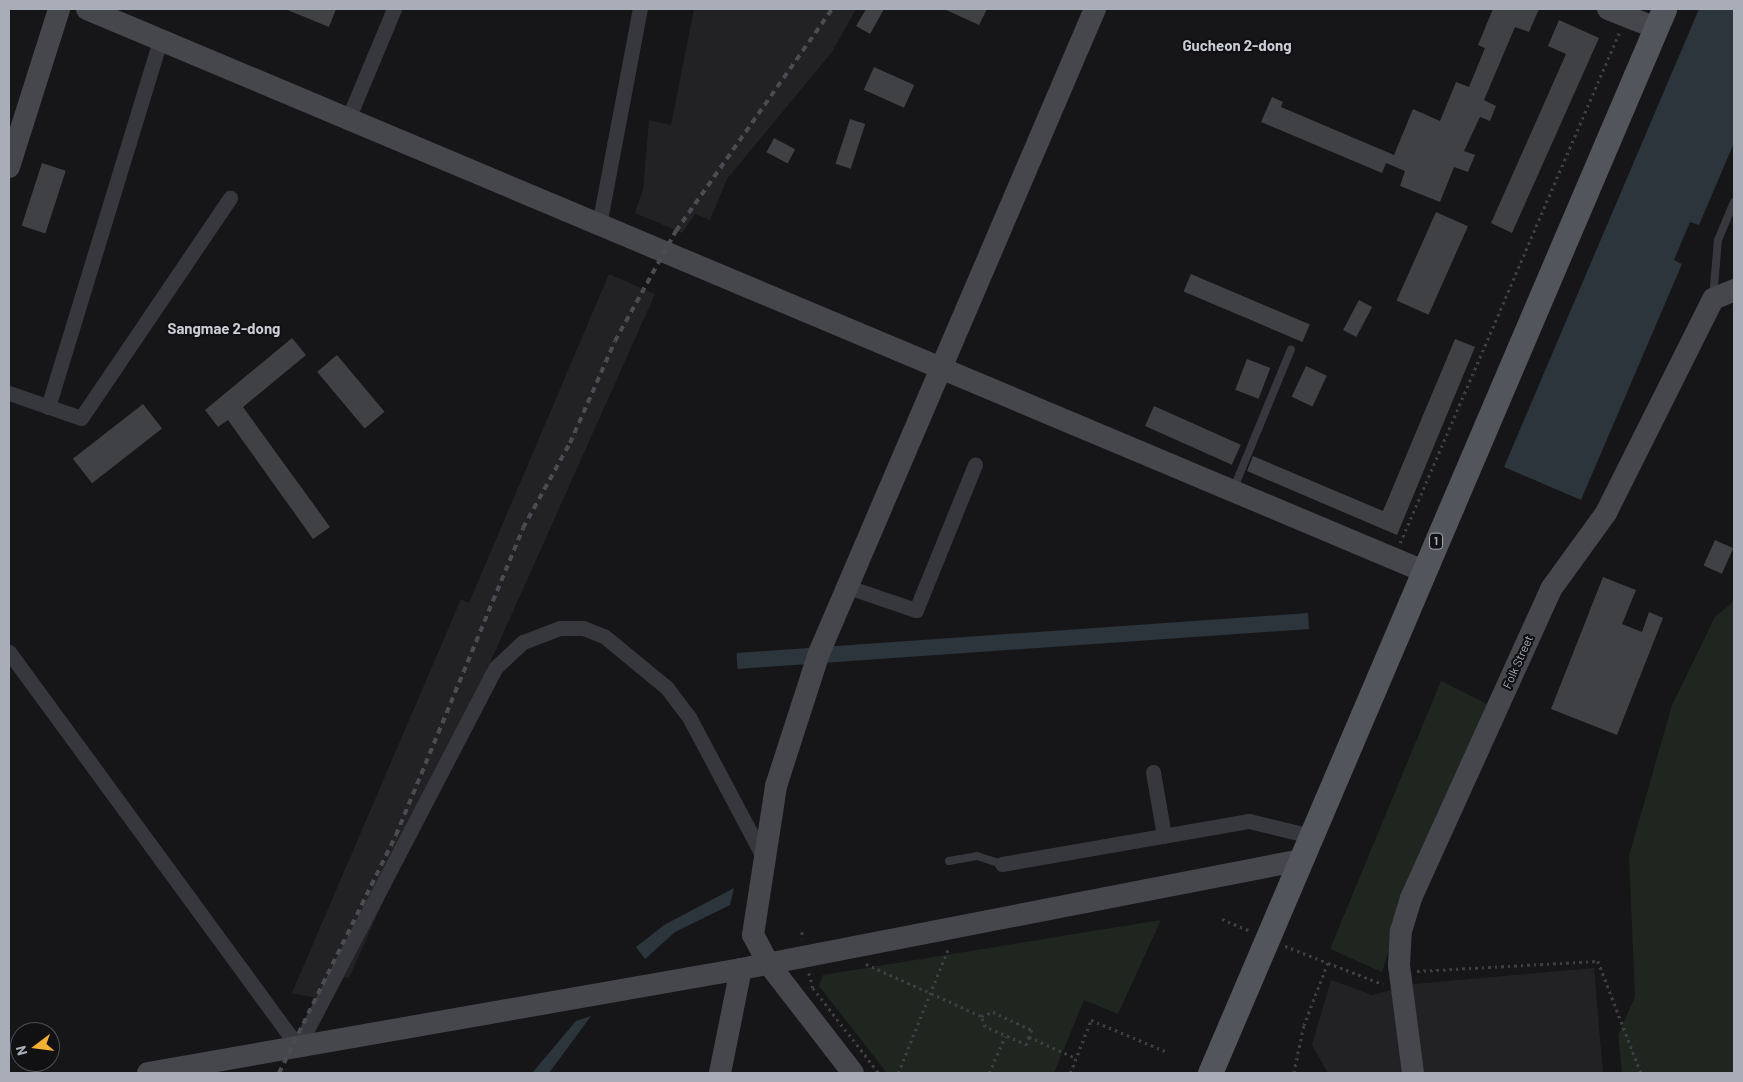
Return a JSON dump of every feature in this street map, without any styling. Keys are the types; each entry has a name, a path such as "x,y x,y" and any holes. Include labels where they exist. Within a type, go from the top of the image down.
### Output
{"main road":[{"name":"1","path":"1210,1073 1660,18"}],"street":[{"path":"9,167 13,137 58,9"},
{"path":"87,9 941,371 1423,571"},
{"path":"348,119 394,9"},
{"path":"599,225 640,9"},
{"path":"853,1073 768,963 753,935 763,856 776,786 819,653 1095,9"},
{"path":"1617,12 1660,18"},
{"path":"48,407 160,40"},
{"path":"9,393 81,418 230,198"},
{"path":"1713,299 1734,290"},
{"name":"Folk Street","path":"1413,1073 1400,973 1401,932 1411,898 1547,598 1606,513 1713,299"},
{"path":"848,587 916,610 975,465"},
{"path":"298,1047 495,668 522,642 560,628 583,628 604,636 667,688 689,717 763,856"},
{"path":"9,652 298,1047"},
{"path":"1152,772 1164,836"},
{"path":"1002,864 1249,821 1311,836"},
{"path":"148,1073 741,969 1300,860"},
{"path":"720,1073 741,969"}],"lane":[{"path":"1713,299 1718,240 1734,202"},
{"path":"1232,492 1291,349"},
{"path":"949,861 977,856 1002,864"}],"path":[{"path":"1393,558 1617,12"},
{"path":"1222,919 1267,939 1383,984 1400,973 1598,961 1641,1073"},
{"path":"802,932 813,988 879,1073"},
{"path":"898,1073 950,945"},
{"path":"861,962 981,1016 993,1012 1032,1030 1026,1046 985,1027 981,1016"},
{"path":"1294,1073 1304,1026 1328,963"},
{"path":"1070,1073 1091,1020 1165,1051"},
{"path":"989,1073 1005,1036"},
{"path":"1029,1037 1076,1058"}],"shaded area":[{"path":"694,9 856,9 832,52 727,179 710,220 695,214 682,233 635,213 643,189 649,120 671,125"},
{"path":"1699,9 1734,9 1734,143 1699,225 1690,222 1674,260 1682,264 1581,500 1504,467"},
{"path":"609,274 655,294 349,978 344,977 331,1001 292,993 461,599 469,603"},
{"path":"1734,601 1734,1073 1622,1073 1618,1035 1635,997 1629,856 1672,705 1715,617"},
{"path":"1308,613 1309,629 738,669 736,653"},
{"path":"1441,681 1487,704 1409,889 1382,972 1330,949"},
{"path":"734,888 730,905 675,932 645,959 636,947 664,925"},
{"path":"1161,920 1118,1014 1084,1000 1054,1073 887,1073 819,986 823,975"},
{"path":"1594,968 1603,1073 1328,1073 1312,1045 1331,980 1372,995 1414,984"},
{"path":"591,1016 549,1073 532,1073 576,1021"}],"building":[{"path":"285,9 336,9 329,27"},
{"path":"866,9 884,9 870,34 856,26"},
{"path":"944,9 987,9 979,25"},
{"path":"1493,9 1539,9 1529,32 1515,27 1484,100 1496,106 1490,121 1480,117 1464,151 1475,155 1468,172 1454,167 1440,202 1400,186 1405,171 1386,163 1382,173 1261,122 1272,97 1283,102 1281,107 1394,155 1413,109 1440,121 1456,82 1469,87 1485,48 1478,45"},
{"path":"1559,20 1599,38 1512,233 1491,223 1566,54 1548,46"},
{"path":"874,67 914,85 904,108 864,90"},
{"path":"850,119 865,124 851,169 835,164"},
{"path":"774,138 795,149 788,163 766,152"},
{"path":"42,163 66,171 45,233 22,226"},
{"path":"1436,212 1468,226 1429,315 1397,301"},
{"path":"1191,274 1310,324 1302,342 1184,291"},
{"path":"1359,300 1372,307 1356,337 1343,330"},
{"path":"292,338 306,355 243,407 330,527 313,539 228,420 218,427 205,410"},
{"path":"1455,339 1475,347 1397,535 1247,471 1253,456 1383,511"},
{"path":"337,355 385,412 365,428 317,372"},
{"path":"1247,359 1270,368 1259,399 1235,390"},
{"path":"1306,366 1327,376 1312,407 1292,397"},
{"path":"143,404 162,428 92,483 73,459"},
{"path":"1154,406 1241,445 1232,465 1145,426"},
{"path":"1715,540 1733,548 1722,574 1704,566"},
{"path":"1603,577 1636,590 1622,624 1642,632 1649,612 1663,618 1617,735 1551,709"}],"railway":[{"path":"279,1073 396,835 523,528 570,443 615,341 676,231 832,9"}],"district":[{"name":"Gucheon 2-dong","path":"1237,46"},
{"name":"Sangmae 2-dong","path":"224,329"}]}
